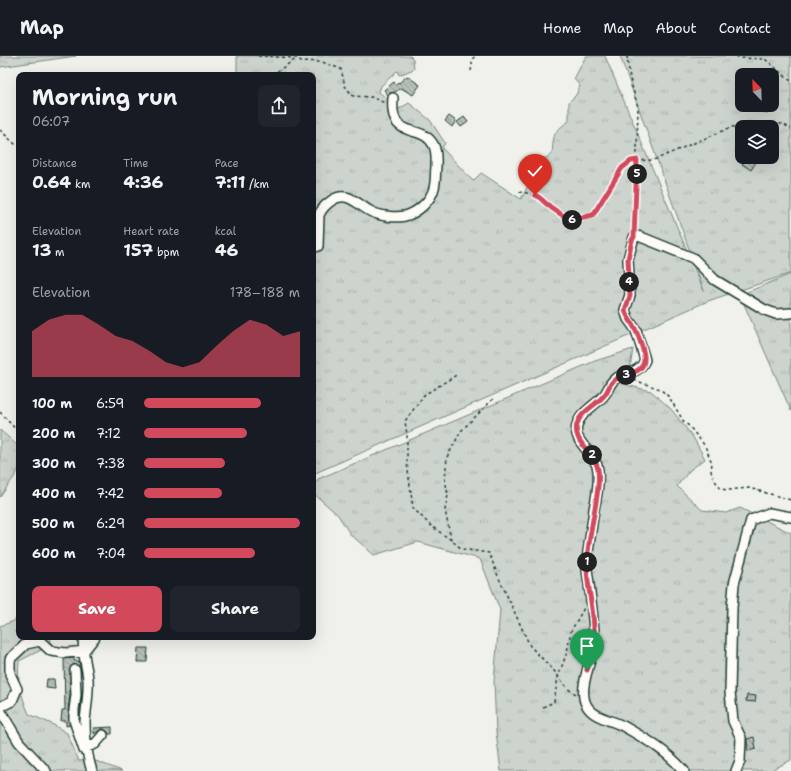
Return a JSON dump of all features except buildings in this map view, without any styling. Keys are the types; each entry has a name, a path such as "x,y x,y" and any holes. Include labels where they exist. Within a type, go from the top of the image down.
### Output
{"street":[{"path":"316,247 318,246 319,215 321,210 334,200 343,197 349,198 358,202 371,212 380,215 401,217 417,212 433,192 435,186 436,154 434,146 429,139 423,135 401,127 395,118 392,103"},
{"path":"684,771 654,743 621,725 591,712 586,706 584,700 587,670 592,655 594,639 587,560 598,486 598,470 593,456 581,443 578,437 577,424 584,412 603,397 612,382 639,370 643,366 645,360 636,330 628,319 625,310 630,296 628,259 634,237 642,237 693,258 715,280 765,310 776,314 791,313"},
{"path":"736,771 740,761 741,738 733,721 730,692 730,655 734,584 751,520 770,513 791,517"},
{"path":"84,640 88,680 88,704 85,722 87,750 92,771"},
{"path":"84,652 93,640"},
{"path":"46,771 19,742 0,709 12,701 17,689 10,674 10,659 26,644 40,641 51,652 84,652"},
{"path":"75,670 76,695 74,720 82,746 87,750"},
{"path":"87,750 95,744 103,734"}],"path":[{"path":"258,56 296,58 301,61 322,62 340,69 345,86 353,96 371,97 392,103"},
{"path":"471,71 473,58 476,56"},
{"path":"627,56 630,79 638,107 634,237"},
{"path":"736,56 740,58 765,59 791,81"},
{"path":"276,72 296,58"},
{"path":"519,192 540,197 546,205 560,212 570,220 593,215 622,168 631,161 654,160 732,127 762,123 783,124 791,129"},
{"path":"0,130 16,145"},
{"path":"458,374 424,395 405,421 407,435 407,463 413,508 430,525 462,550 489,553 530,646 568,689 584,700"},
{"path":"623,376 656,387 669,397 684,422 705,446 712,463 711,471 713,478 721,488 728,490 749,488 791,500"},
{"path":"451,540 445,510 448,495 445,479 447,457 461,431 493,399"},
{"path":"0,412 16,430"},
{"path":"543,707 554,702 558,677 567,652 571,631 591,598"}],"green space":[{"path":"0,56 76,56 0,67"},
{"path":"236,56 410,56 413,59 414,69 399,75 397,71 381,86 379,92 399,109 409,103 430,120 445,143 442,148 473,181 481,173 521,199 541,161 552,154 555,134 559,128 569,121 569,102 576,95 580,86 574,79 586,56 605,56 704,291 620,56 791,56 791,273 708,301 316,473 316,72 237,72"},
{"path":"791,274 791,411 740,295"},
{"path":"633,349 631,362 622,384 651,391 671,409 693,437 705,459 690,470 677,486 702,510 726,513 740,508 791,533 791,760 770,771 501,771 496,732 494,681 500,610 480,559 418,542 374,555 350,534 338,515 316,496 316,481 318,479 595,361"},
{"path":"0,430 16,444 16,474 0,497"},
{"path":"16,619 16,640 51,640 51,642 43,649 19,661 20,688 29,714 52,724 67,733 79,761 93,760 122,771 0,771 0,626 14,621"}],"route":[{"path":"535,195 540,197 546,205 560,212 570,220 593,215 622,168 631,161 637,160 634,237 628,259 630,296 625,310 628,319 636,330 645,360 643,366 639,370 612,382 600,401 584,412 577,424 578,437 581,443 593,456 598,470 598,486 587,560 594,647 587,670"}]}
